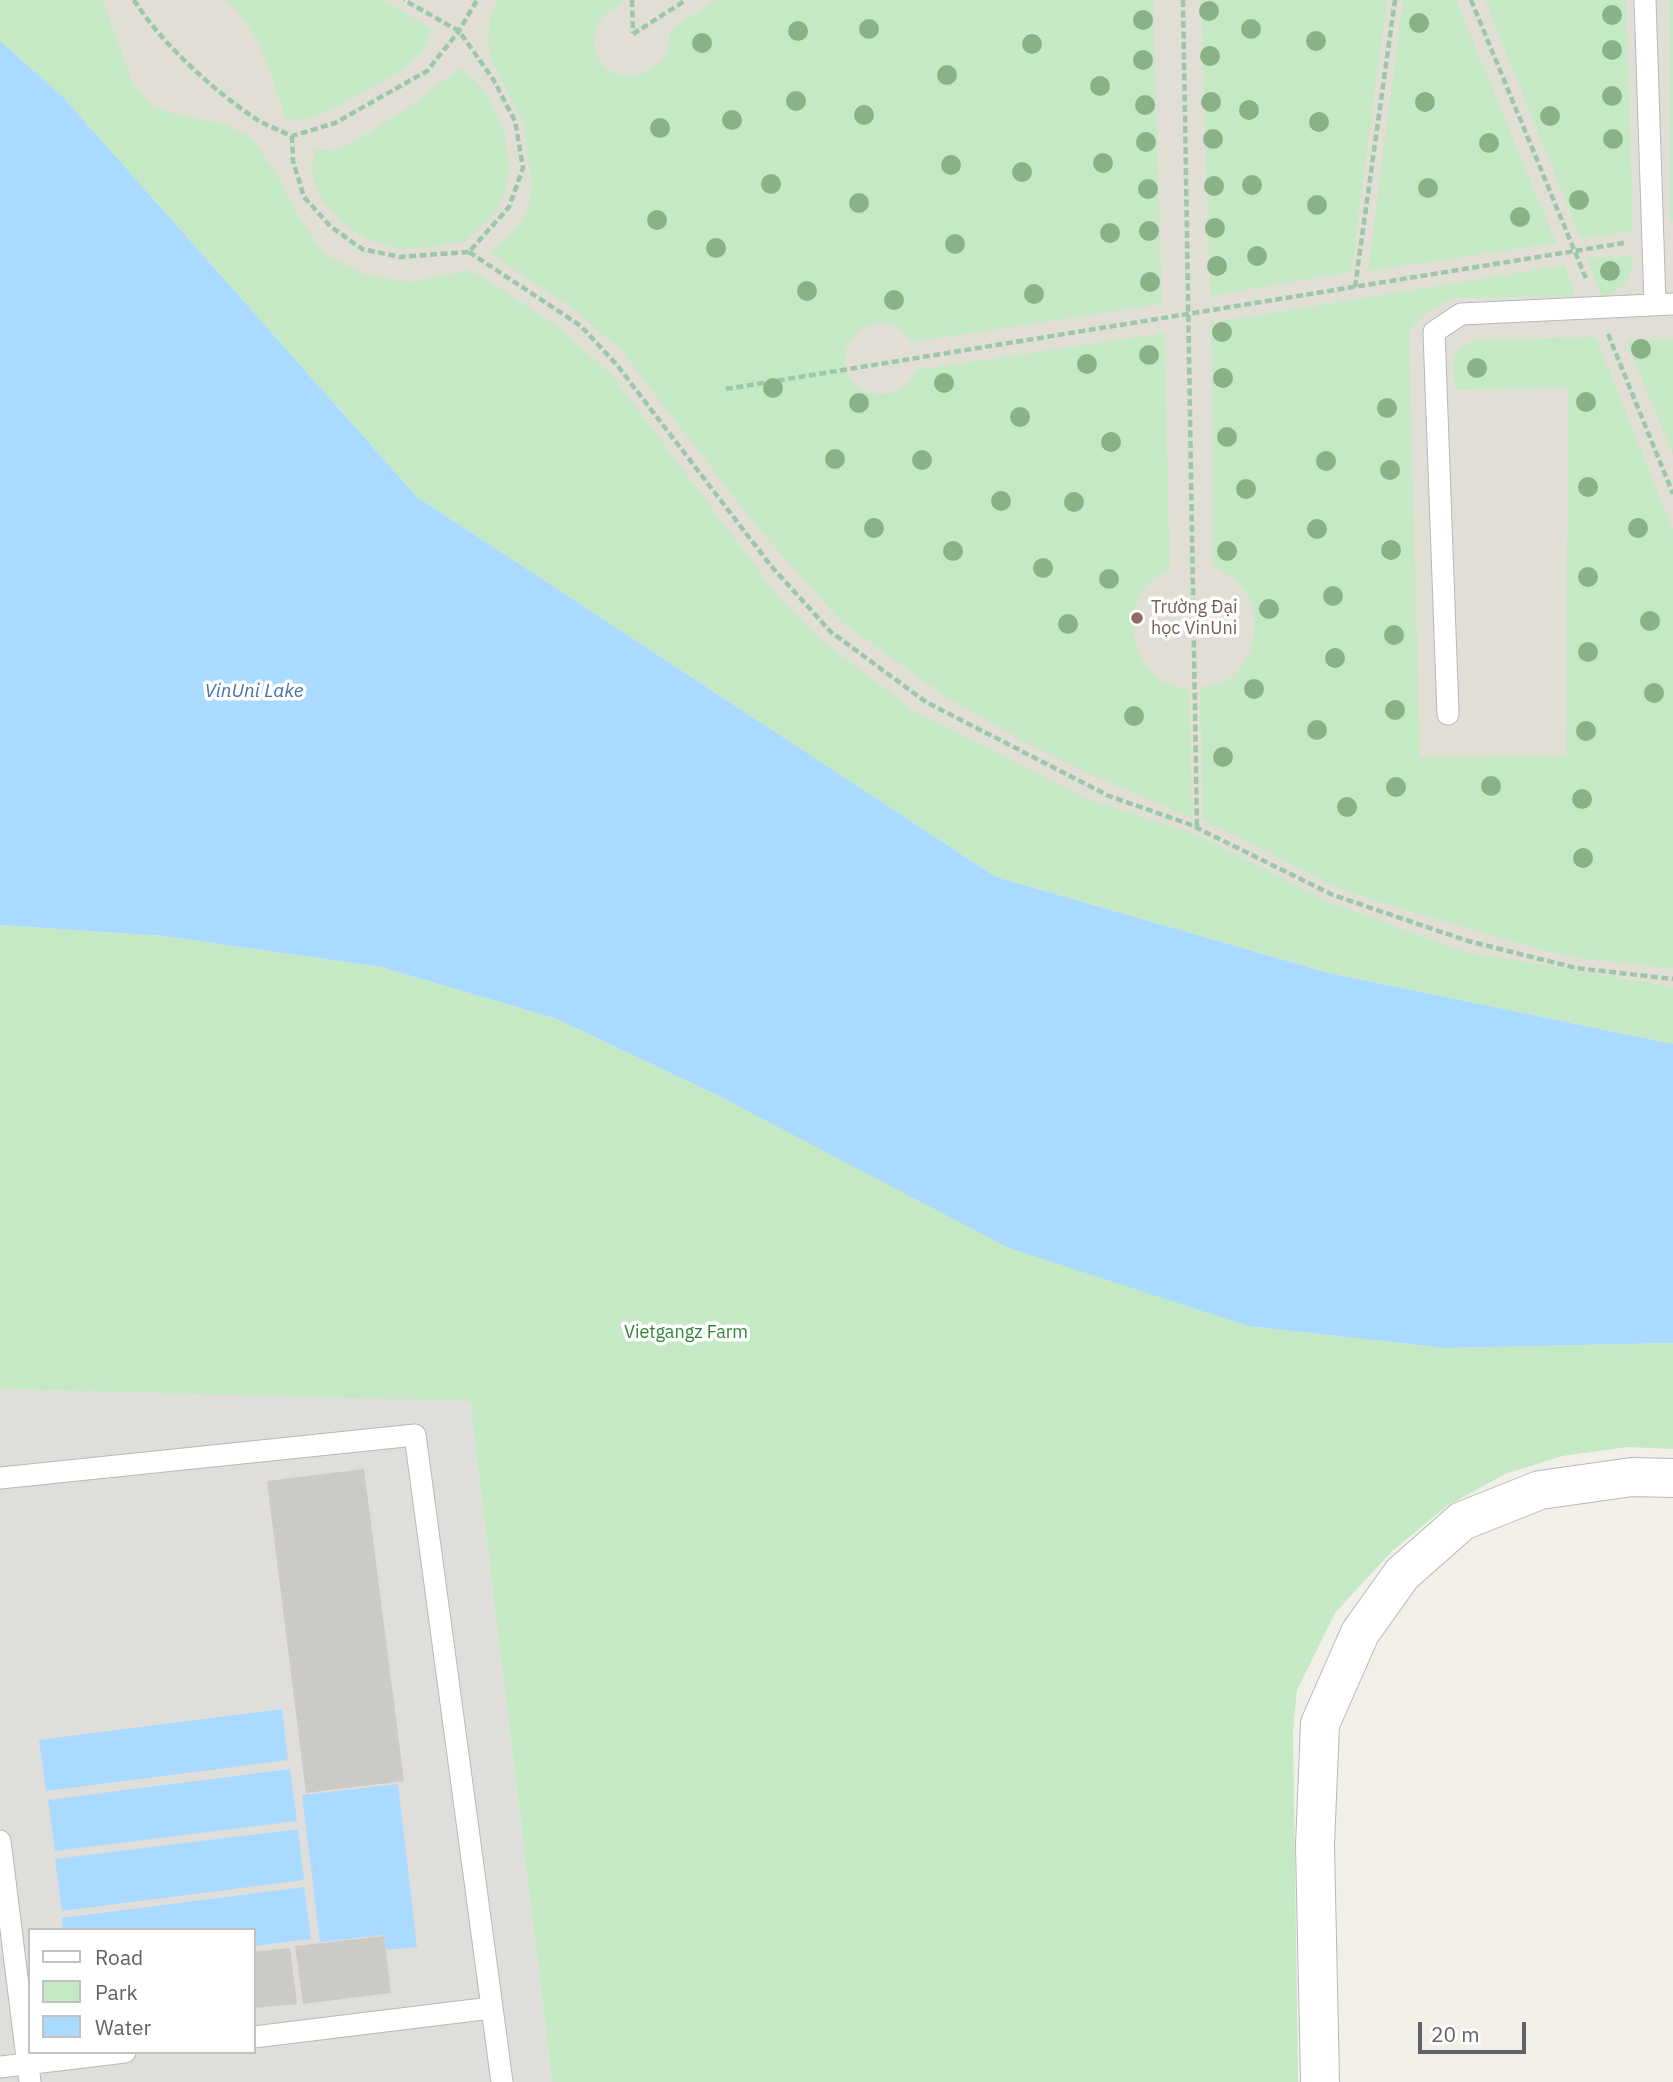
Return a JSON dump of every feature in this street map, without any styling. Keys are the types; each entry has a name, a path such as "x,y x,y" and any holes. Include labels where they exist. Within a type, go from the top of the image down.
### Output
{"street":[{"path":"1320,2082 1315,1845 1320,1724 1360,1633 1402,1574 1462,1521 1541,1490 1632,1477 1673,1478"}],"lane":[{"path":"1448,714 1434,332 1461,314 1664,304 1653,238 1645,0"},
{"path":"0,1478 415,1435 502,2082"},
{"path":"0,1841 29,2073"},
{"path":"256,2037 491,2008"},
{"path":"0,2067 29,2073 116,2054"}],"path":[{"path":"134,0 146,19 198,73 254,119 292,136 335,123 427,71 459,31 477,0"},
{"path":"404,0 459,31 493,79 515,121 523,168 509,207 469,252"},
{"path":"632,0 633,34 686,0"},
{"path":"1183,0 1197,828"},
{"path":"1355,288 1395,0"},
{"path":"1471,0 1673,494"},
{"path":"292,136 293,161 304,197 330,226 362,249 400,257 469,252 580,326 617,365 771,566 831,632 926,702 1109,796 1197,828 1333,895 1468,941 1576,968 1673,979"},
{"path":"726,389 1653,238"}],"shaded area":[{"name":"Trường Đại học VinUni","path":"0,0 1673,0 1673,1044 996,877 63,97 0,41"},
{"path":"0,1389 470,1400 552,2082 0,2082"}],"green space":[{"path":"0,0 103,0 133,85 155,108 226,124 252,138 323,253 368,276 411,282 471,270 555,324 612,375 780,599 819,638 913,710 1088,799 1200,836 1329,902 1466,952 1673,987 1673,1044 1329,973 996,877 417,497 63,97 0,41"},
{"path":"226,0 383,0 432,29 422,52 406,68 335,108 309,119 286,119 264,55 248,25"},
{"path":"498,0 622,0 622,4 612,9 599,24 594,42 596,52 608,69 624,75 633,75 642,74 657,65 668,49 670,30 716,0 1153,0 1162,304 912,342 896,327 887,323 875,324 854,335 847,347 845,363 848,376 857,386 882,394 895,392 907,384 916,370 1164,333 1170,570 1151,581 1142,591 1134,617 1134,631 1141,658 1149,669 1165,682 1189,689 1192,818 1090,774 1023,741 946,697 842,622 757,527 620,349 572,308 489,253 513,232 528,211 532,185 523,122 490,57 490,18"},
{"path":"1201,0 1387,0 1351,272 1210,296"},
{"path":"1403,0 1456,0 1556,243 1368,271"},
{"path":"1485,0 1626,0 1633,231 1581,239"},
{"path":"1669,0 1673,0 1673,221 1670,222"},
{"path":"460,68 484,89 501,124 506,142 509,171 504,195 494,214 466,241 399,249 368,240 344,224 324,203 312,176 314,149 334,151 360,138 406,109"},
{"path":"1633,256 1626,283 1602,298 1587,258"},
{"path":"1565,265 1575,296 1454,298 1429,312 1409,331 1420,757 1566,756 1568,388 1455,390 1453,358 1461,347 1475,340 1596,337 1673,530 1673,969 1579,958 1537,949 1367,898 1335,887 1203,820 1200,687 1214,685 1235,674 1248,656 1254,633 1253,610 1243,589 1233,578 1213,566 1211,323"},
{"path":"1673,339 1673,455 1626,340"},
{"name":"Vietgangz Farm","path":"0,925 163,936 381,967 557,1019 723,1098 1248,1326 1445,1348 1673,1343 1673,1449 1628,1447 1562,1456 1505,1474 1447,1506 1392,1551 1335,1613 1297,1690 1293,1730 1298,2082 552,2082 470,1401 0,1389"}],"water":[{"name":"VinUni Lake","path":"0,41 63,97 417,497 996,877 1329,973 1673,1044 1673,1343 1445,1348 1248,1326 1007,1247 723,1098 557,1019 381,967 163,936 0,925"},
{"path":"282,1709 288,1760 46,1791 39,1740"},
{"path":"290,1769 297,1821 55,1851 48,1800"},
{"path":"398,1784 417,1947 386,1950 384,1935 320,1942 302,1795"},
{"path":"298,1829 304,1880 62,1911 55,1859"},
{"path":"304,1887 311,1939 256,1946 256,1928 63,1928 62,1918"}],"building":[{"path":"364,1469 404,1781 306,1793 267,1481"},
{"path":"384,1936 391,1993 303,2004 295,1946"},
{"path":"290,1948 297,2004 256,2008 256,1952"}],"place":[{"name":"Trường Đại học VinUni","path":"1137,618"}]}
